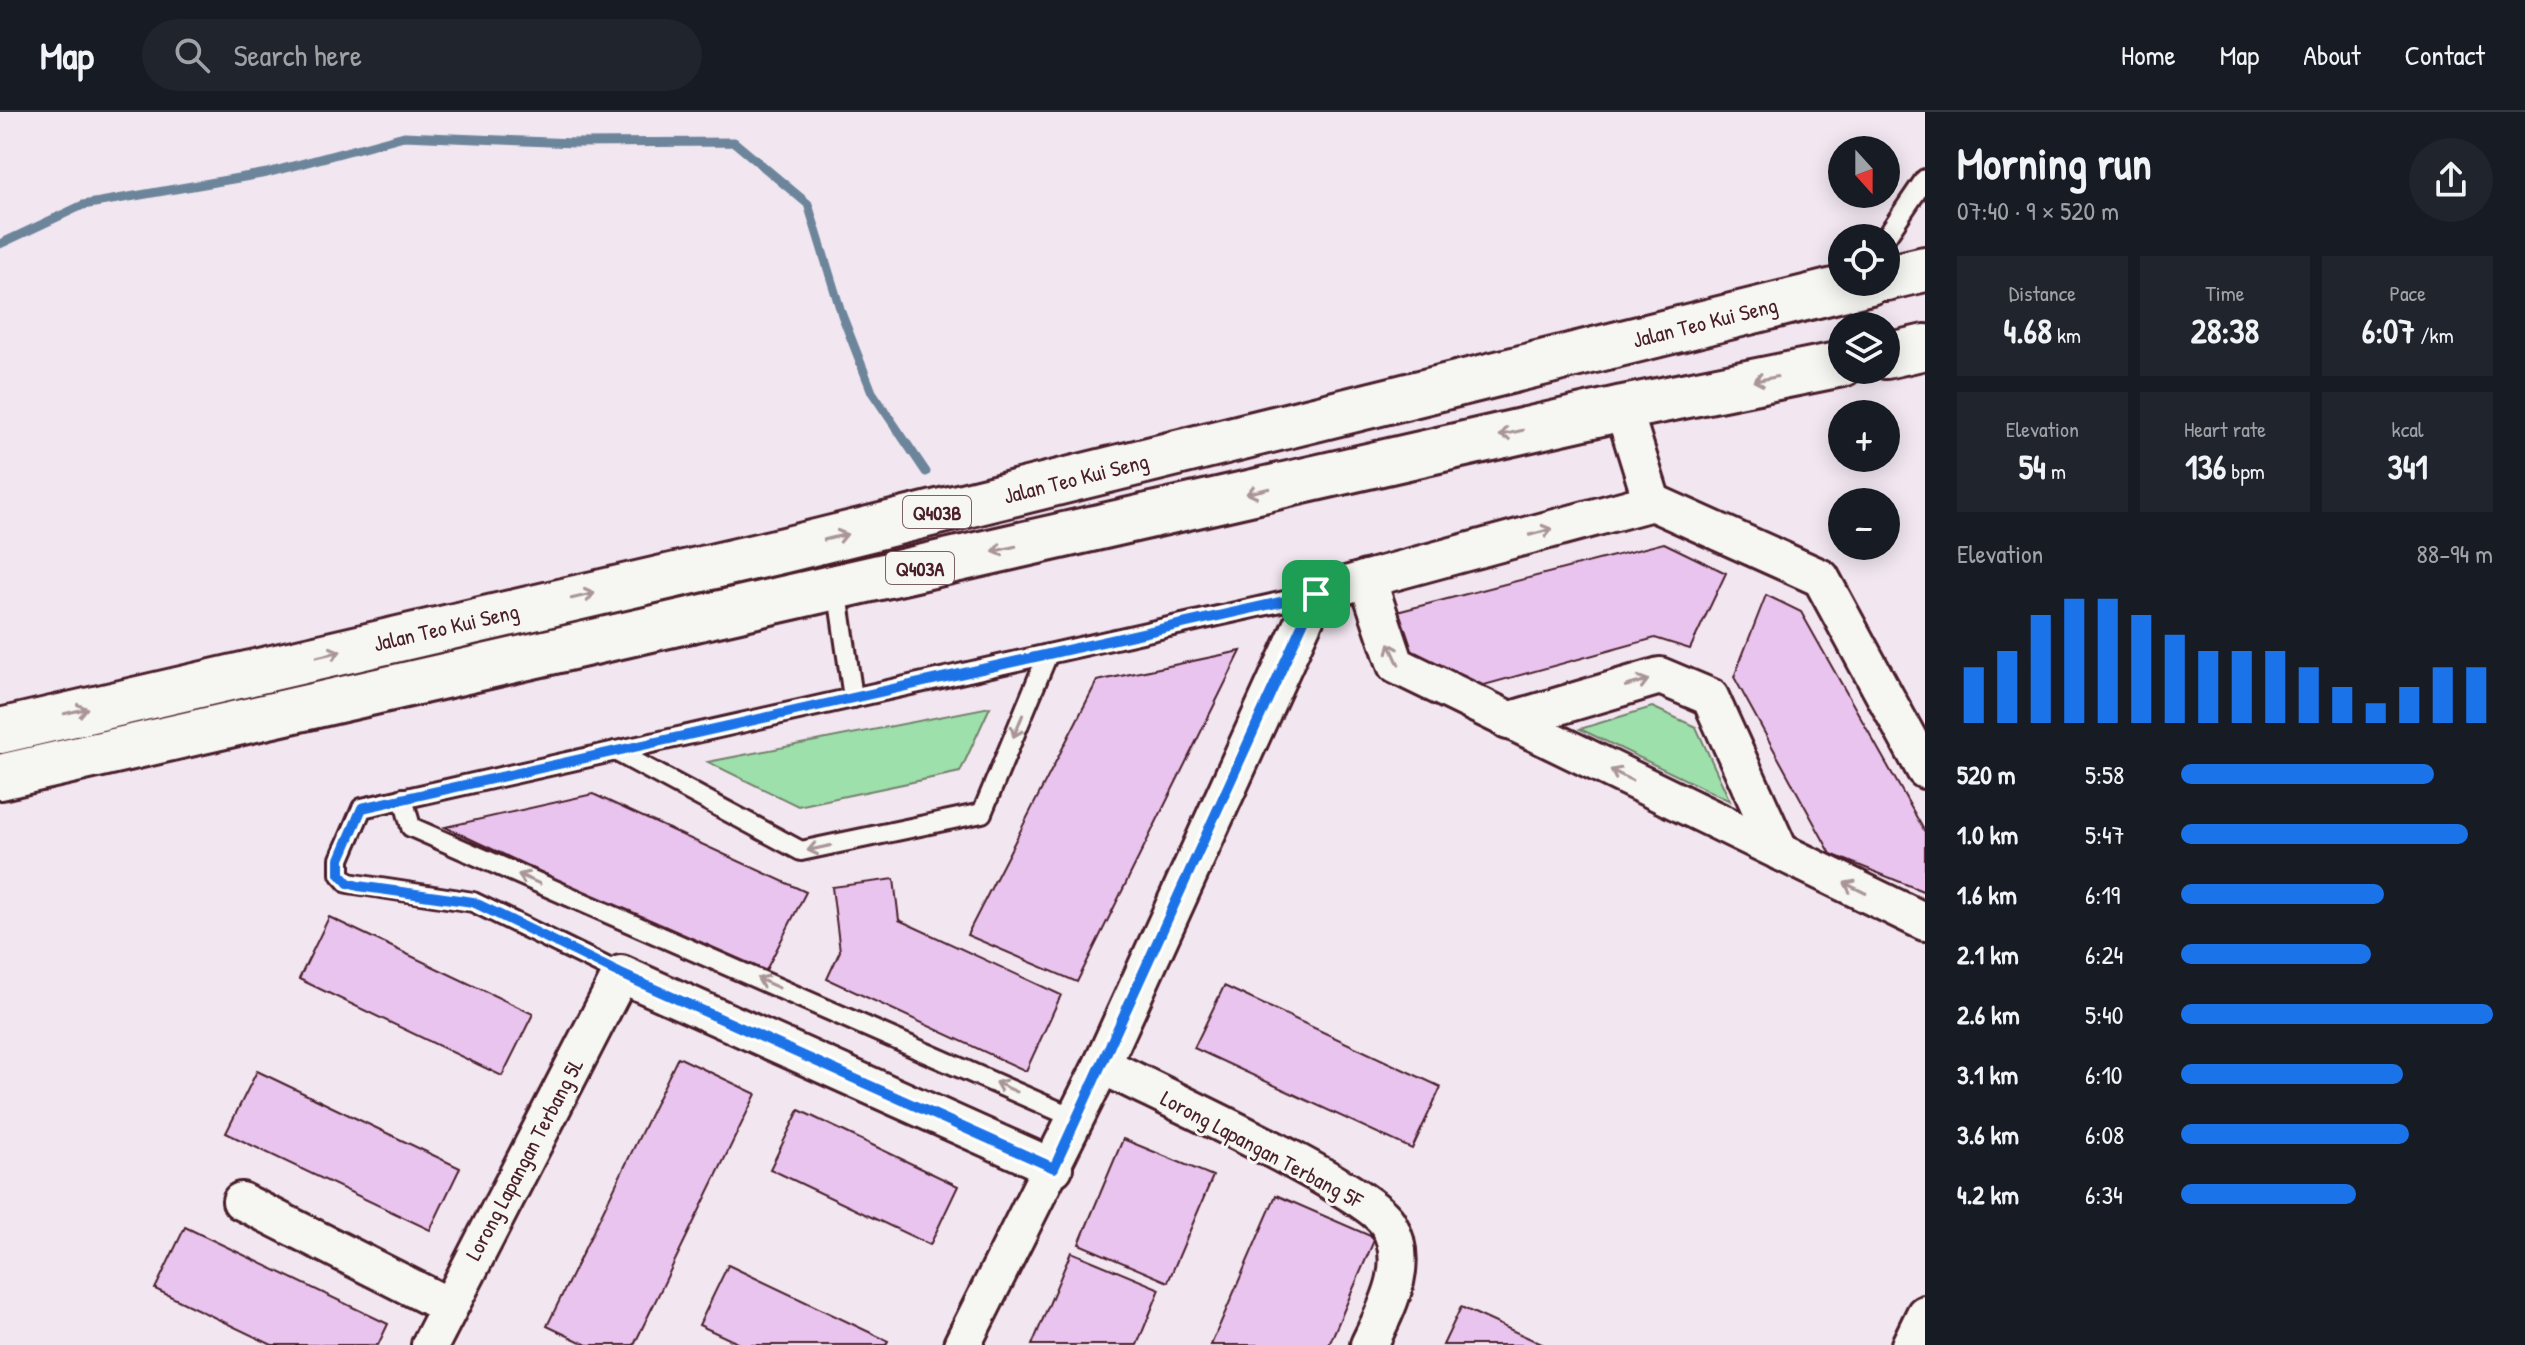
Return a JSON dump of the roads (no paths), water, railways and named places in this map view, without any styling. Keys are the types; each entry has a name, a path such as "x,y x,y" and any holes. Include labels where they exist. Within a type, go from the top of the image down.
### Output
{"highway":[{"name":"Jalan Teo Kui Seng","path":"1900,275 1925,269"},
{"name":"Jalan Teo Kui Seng","path":"0,731 784,550 1828,292"},
{"name":"Q403A","path":"0,777 1623,408 1828,367"}],"street":[{"path":"1623,408 1652,502"},
{"path":"962,1345 1054,1168 1316,594 1652,502 1821,578 1925,770"},
{"path":"1367,579 1396,665 1925,922"},
{"path":"1508,721 1660,676 1710,697 1780,852"},
{"path":"621,974 1054,1168"},
{"name":"Lorong Lapangan Terbang 5L","path":"430,1345 621,974"},
{"name":"Lorong Lapangan Terbang 5F","path":"1102,1065 1352,1193 1381,1216 1389,1225 1396,1255 1396,1288 1369,1345"},
{"path":"241,1201 448,1306"},
{"path":"1910,1345 1925,1314"}],"lane":[{"path":"1894,224 1925,179"},
{"path":"837,587 853,698"},
{"path":"621,974 473,902 348,883 340,874 340,859 362,808 1316,594"},
{"path":"615,751 801,851 982,813 1048,654"},
{"path":"403,798 411,827 1077,1119"}],"waterway":[{"path":"0,244 83,205 267,173 404,136 575,143 734,142 808,204 842,315 872,392 926,472"}]}
